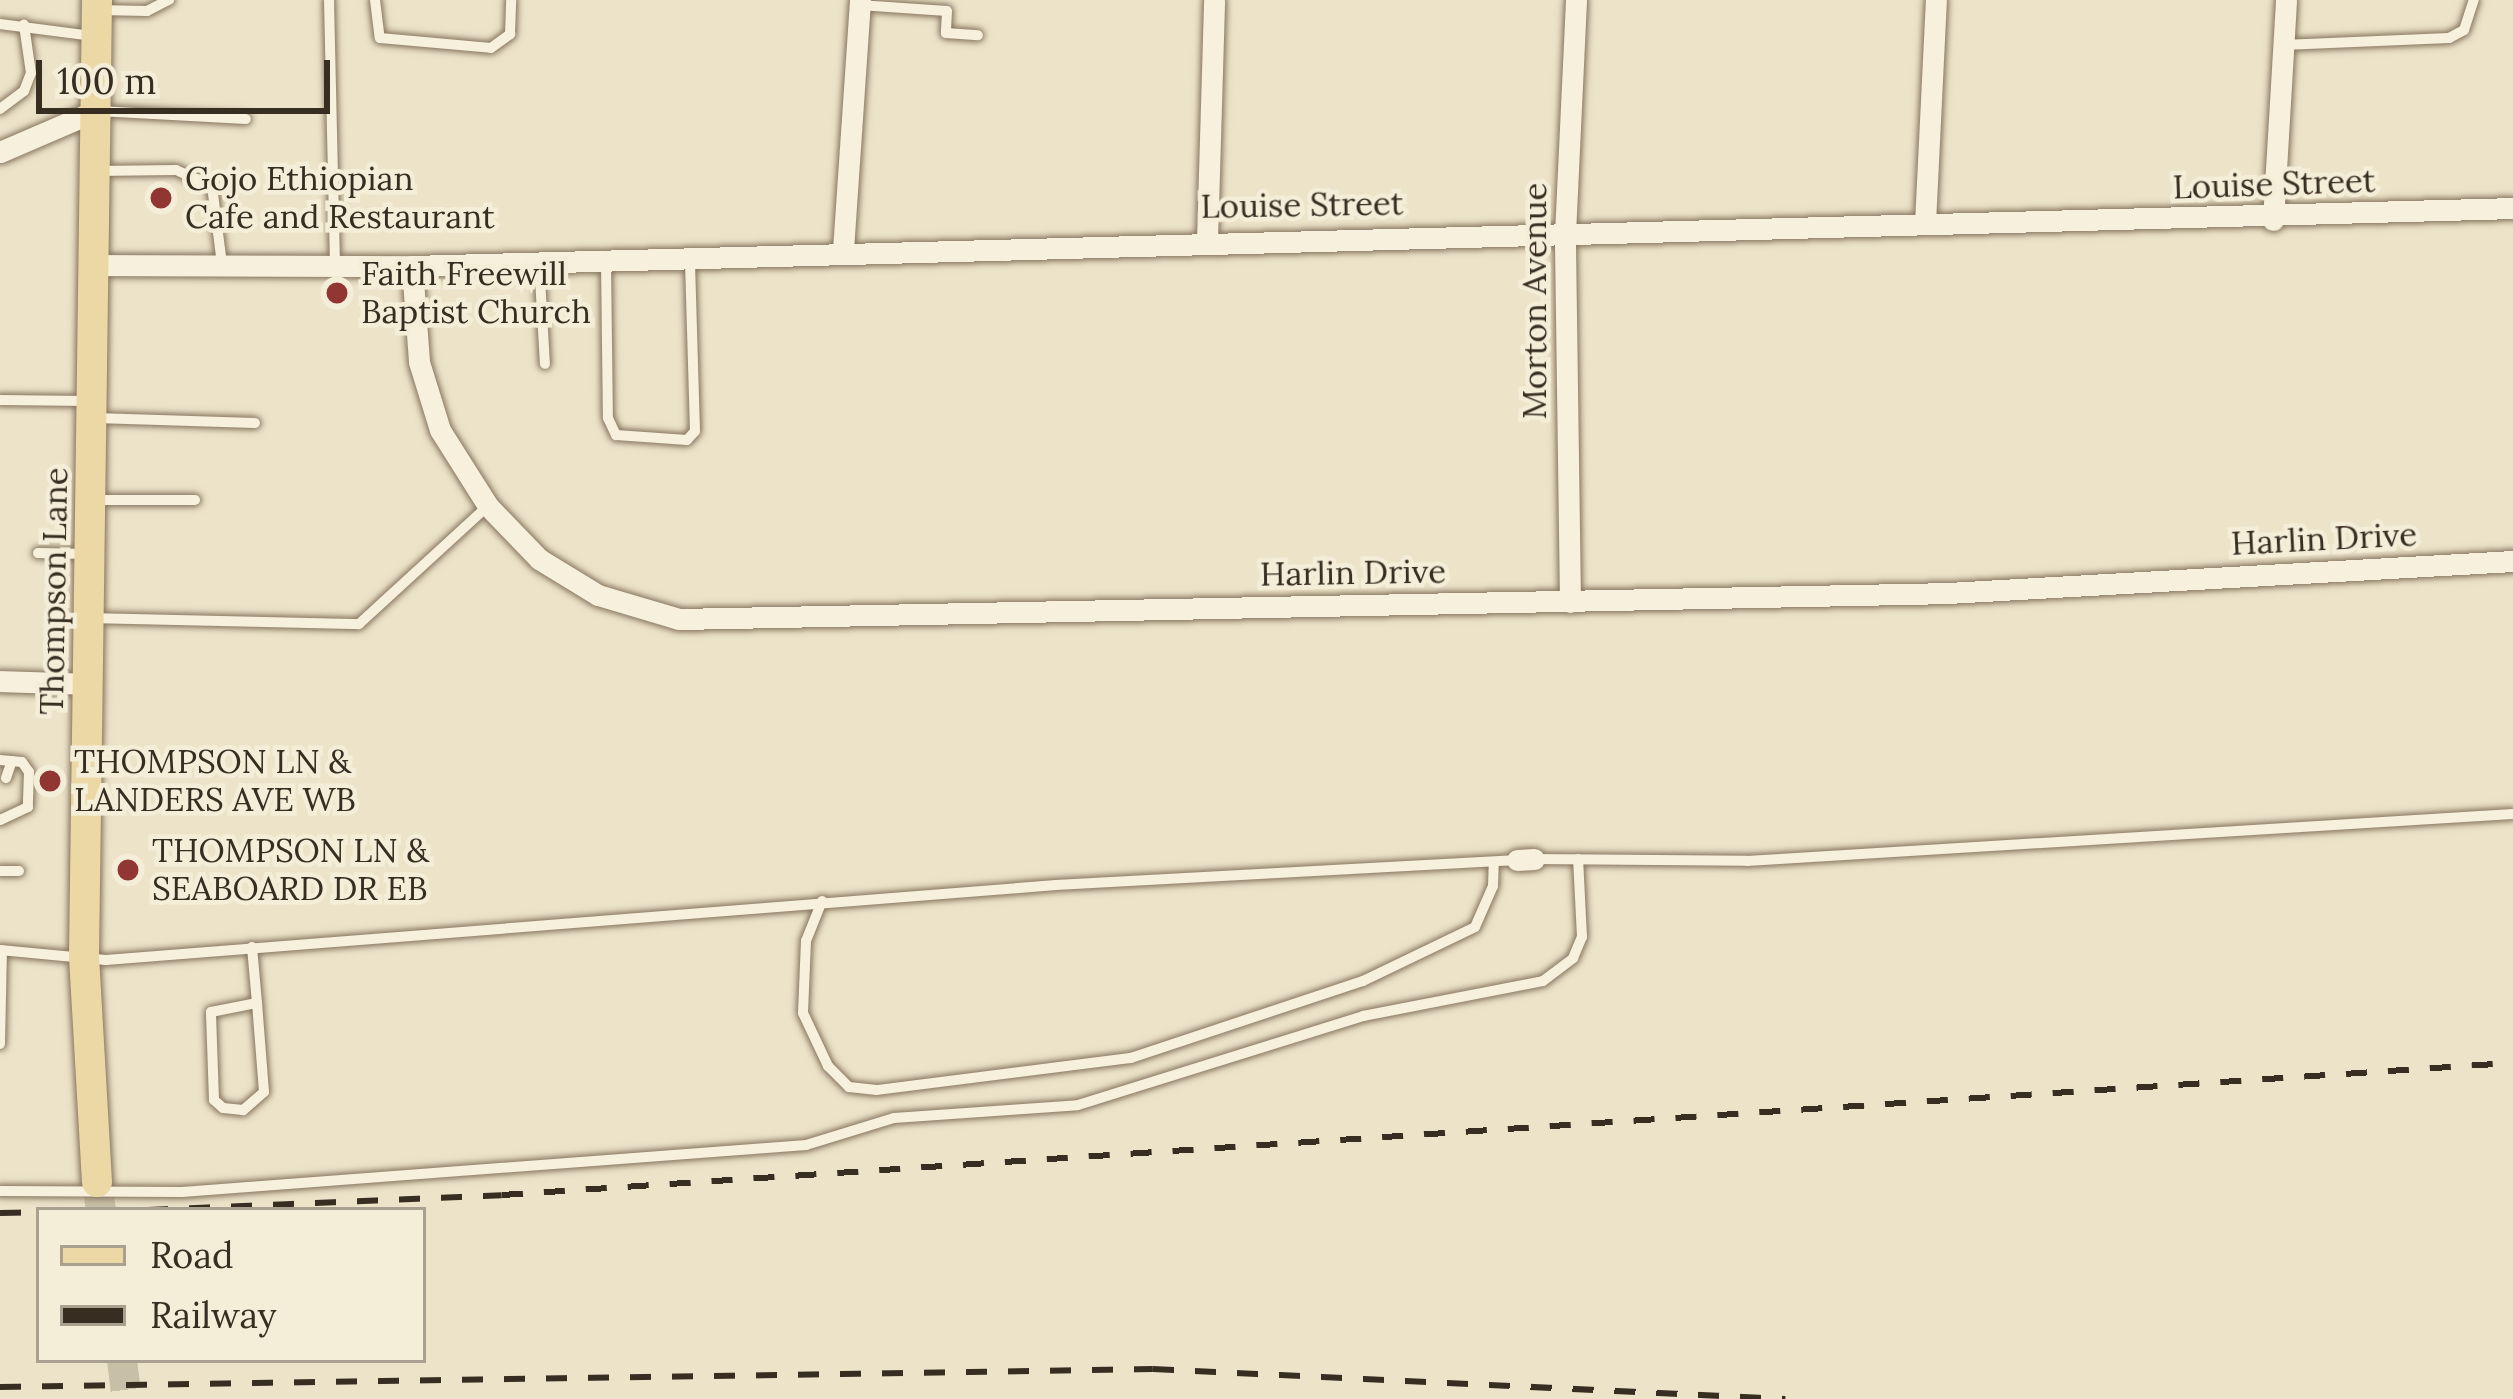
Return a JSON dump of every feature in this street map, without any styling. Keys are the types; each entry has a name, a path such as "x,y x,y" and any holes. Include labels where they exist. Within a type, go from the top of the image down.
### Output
{"main road":[{"name":"Thompson Lane","path":"97,16 84,955 97,1182"}],"street":[{"path":"1208,240 1214,0"},
{"name":"Morton Avenue","path":"1570,602 1565,234 1576,0"},
{"path":"1925,223 1936,0"},
{"path":"2273,220 2285,0"},
{"path":"843,250 860,3"},
{"path":"0,152 95,111"},
{"name":"Louise Street","path":"93,265 412,266 1208,240 2273,220 2513,208"},
{"name":"Harlin Drive","path":"412,266 419,362 440,430 488,506 539,559 598,595 679,620 1948,593 2513,561"},
{"path":"0,681 89,684"}],"lane":[{"path":"0,24 24,26 147,11 169,0"},
{"path":"328,0 335,265"},
{"path":"375,0 380,38 491,48 510,34 511,0"},
{"path":"2283,45 2449,38 2464,30 2474,0"},
{"path":"860,3 947,11 946,33 978,35"},
{"path":"0,109 24,91 31,73 24,26"},
{"path":"95,111 246,119"},
{"path":"94,171 176,170 212,186 222,264"},
{"path":"606,259 608,418 616,435 687,440 695,430 689,256"},
{"path":"539,261 545,364"},
{"path":"0,400 255,423"},
{"path":"91,500 195,500"},
{"path":"90,618 359,624 488,506"},
{"path":"38,553 90,554"},
{"path":"6,760 11,778"},
{"path":"5,820 28,807 29,772 6,760"},
{"path":"5,820 10,803"},
{"path":"0,1044 1,950 106,960 822,902 1526,860 1747,861 2513,814"},
{"path":"0,1191 182,1192 806,1145 894,1118 1078,1105 1363,1016 1543,981 1574,958 1582,937 1578,859"},
{"path":"822,902 806,941 803,1013 827,1066 849,1087 877,1090 1131,1058 1363,981 1475,927 1493,886 1494,862"},
{"path":"0,871 19,871"},
{"path":"252,947 256,1003 261,1101 223,1108 214,1100 211,1012 256,1003"}],"tunnel":[{"path":"97,1182 101,1207"},
{"path":"122,1363 127,1399"}],"railway":[{"path":"218,1207 502,1195 2513,1063"},
{"path":"0,1213 36,1212"},
{"path":"0,1387 1153,1369 1785,1399"}],"place":[{"name":"Gojo Ethiopian Cafe and Restaurant","path":"161,198"},
{"name":"Faith Freewill Baptist Church","path":"337,293"},
{"name":"THOMPSON LN & LANDERS AVE WB","path":"50,781"},
{"name":"THOMPSON LN & SEABOARD DR EB","path":"128,870"}]}
